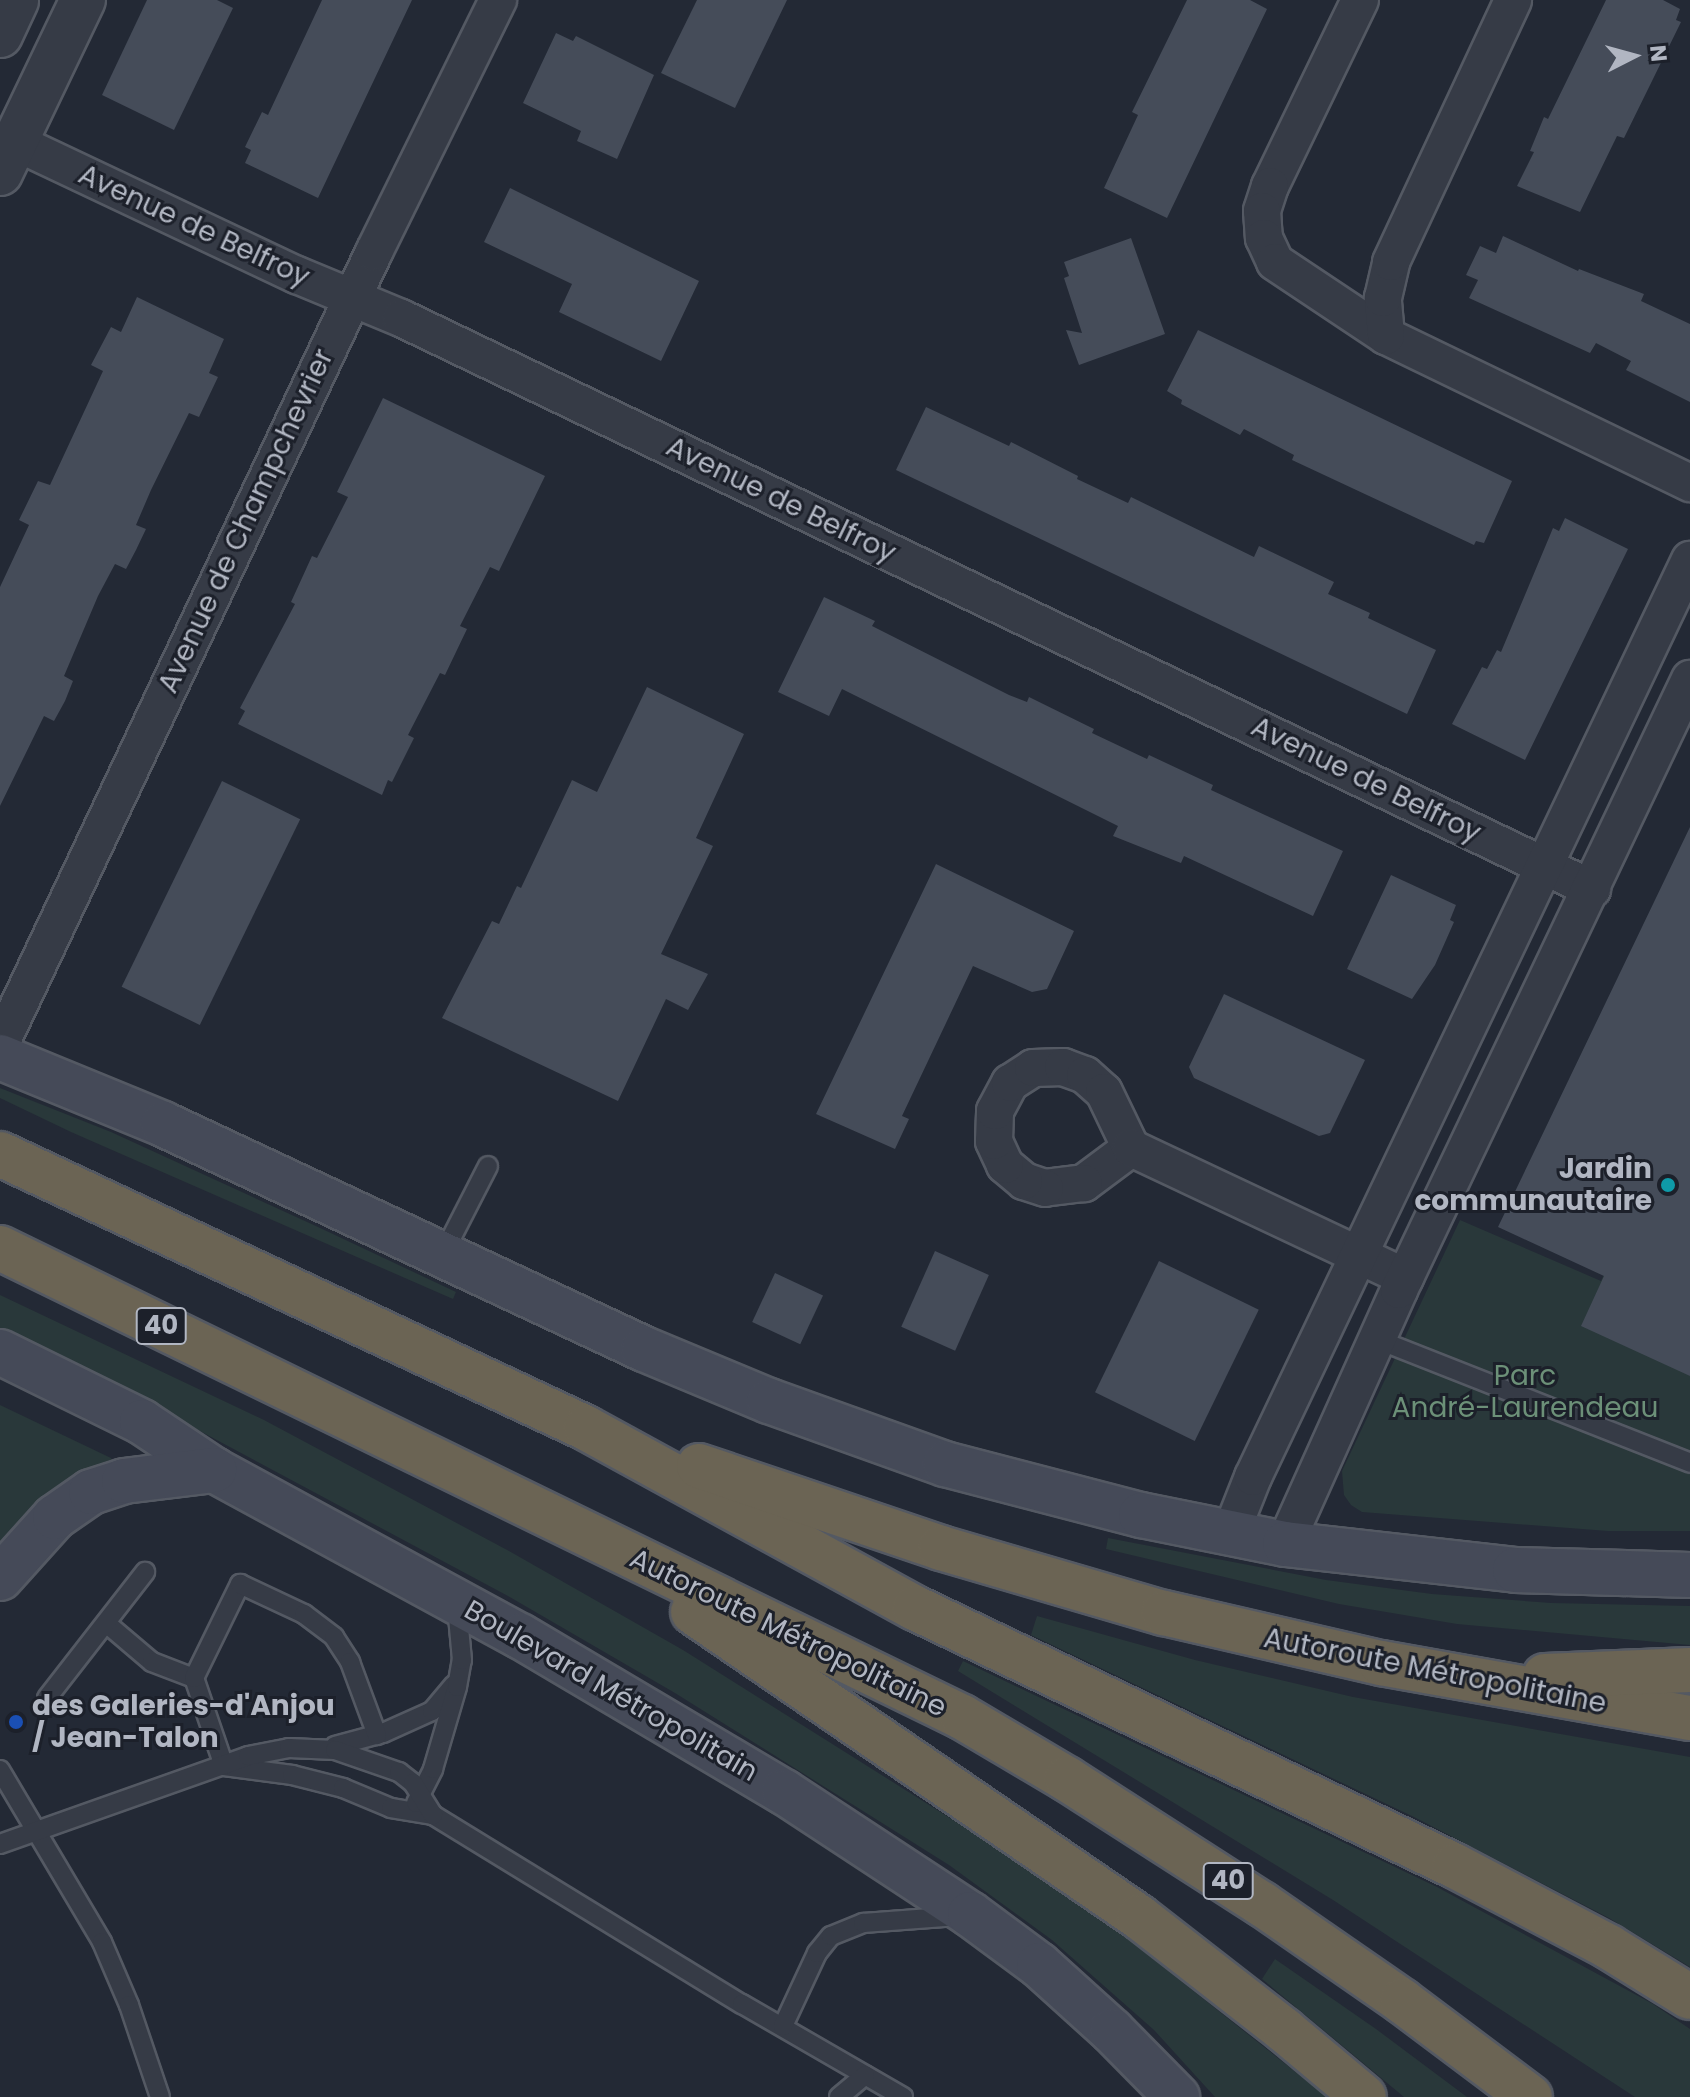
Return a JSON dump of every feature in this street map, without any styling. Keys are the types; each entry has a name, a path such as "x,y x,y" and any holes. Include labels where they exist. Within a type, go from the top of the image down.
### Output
{"highway":[{"path":"0,1154 586,1428 915,1608 1455,1866 1609,1947 1690,1997"},
{"name":"Autoroute Métropolitaine","path":"0,1248 323,1403 993,1736 1262,1904 1484,2060 1530,2097"},
{"name":"Autoroute Métropolitaine","path":"586,1428 941,1548 1101,1596 1232,1630 1463,1679 1690,1718"},
{"path":"576,1531 1139,1917 1364,2097"},
{"path":"1463,1679 1690,1670"},
{"path":"1484,2060 1556,2097"}],"main road":[{"path":"0,1057 163,1124 644,1349 880,1442 1046,1492 1230,1535 1466,1566 1690,1575"},
{"name":"Boulevard Métropolitain","path":"0,1352 142,1422 214,1470 456,1601 772,1785 970,1914 1071,1993 1177,2097"},
{"path":"0,1578 55,1517 91,1492 124,1481 214,1470"}],"street":[{"path":"0,35 16,0"},
{"path":"8,157 83,0"},
{"name":"Avenue de Champchevrier","path":"0,1045 352,299 498,0"},
{"path":"1360,0 1270,186 1262,211 1264,238 1275,262 1386,336 1690,483"},
{"path":"1386,336 1383,298 1391,262 1513,0"},
{"name":"Avenue de Belfroy","path":"8,157 415,325 1592,889"},
{"path":"1230,1535 1253,1477 1690,560"},
{"path":"1285,1544 1405,1277 1690,679"},
{"path":"1131,1148 1405,1277"}],"lane":[{"path":"442,1256 488,1166"},
{"path":"1376,1339 1690,1463"},
{"path":"47,1698 145,1572"},
{"path":"224,1766 194,1678 240,1584 304,1614 334,1637 350,1662 377,1735"},
{"path":"411,1813 421,1795 451,1715 462,1660 456,1601"},
{"path":"106,1623 152,1662 194,1678"},
{"path":"0,1844 171,1781 268,1751 322,1748 377,1735 410,1722 443,1702 452,1692 462,1660"},
{"path":"322,1748 356,1755 399,1772 421,1795 433,1815"},
{"path":"224,1766 303,1778 411,1813 433,1815 903,2097"},
{"path":"0,1770 102,1942 129,2005 160,2097"},
{"path":"783,2026 817,1953 831,1936 863,1923 970,1914"},
{"path":"839,2097 865,2075"}],"green space":[{"path":"0,1088 111,1132 318,1227 456,1292 453,1299 71,1132 0,1098"},
{"name":"Parc André-Laurendeau","path":"1690,1089 1690,1531 1608,1531 1362,1512 1351,1505 1344,1495 1342,1471 1460,1220 1601,1281"},
{"path":"0,1295 264,1420 509,1551 683,1650 988,1842 1128,1939 1327,2097 1215,2097 1154,2030 1052,1940 949,1865 675,1693 508,1596 185,1423 0,1331"},
{"path":"0,1405 111,1458 112,1464 0,1558"},
{"path":"1108,1538 1326,1580 1432,1594 1551,1603 1690,1606 1690,1645 1457,1624 1339,1604 1106,1549"},
{"path":"1037,1616 1195,1660 1353,1697 1690,1757 1690,1967 1609,1918 1414,1817 1031,1635"},
{"path":"963,1661 1437,1887 1653,2004 1690,2029 1690,2097 1635,2097 1333,1900 958,1671"},
{"path":"1275,1959 1467,2097 1404,2097 1262,1979"}],"building":[{"path":"147,0 217,0 233,8 174,130 102,95"},
{"path":"322,0 412,0 318,198 245,163 251,150 245,147 262,112 268,115"},
{"path":"697,0 787,0 735,108 661,73"},
{"path":"1187,0 1250,0 1267,9 1167,218 1104,188 1138,115 1132,112"},
{"path":"1606,0 1663,0 1680,9 1676,20 1681,22 1624,138 1617,136 1580,212 1517,186 1534,152 1530,151 1544,117 1548,119"},
{"path":"556,33 573,41 576,36 654,75 617,159 577,141 581,131 523,103"},
{"path":"510,188 699,281 661,361 559,312 572,284 484,242"},
{"path":"1503,236 1578,271 1644,294 1641,301 1690,324 1690,402 1626,370 1631,361 1596,343 1590,353 1469,298 1478,280 1466,275 1480,246 1496,253"},
{"path":"1131,238 1165,334 1079,365 1066,330 1082,333 1064,278 1069,276 1064,262"},
{"path":"137,297 224,339 209,373 218,377 199,417 189,413 151,490 136,525 146,529 126,569 115,564 98,596 64,676 73,681 65,701 54,721 44,716 0,806 0,587 29,525 19,520 38,481 50,485 103,371 91,365 111,327 121,332"},
{"path":"1198,330 1512,481 1484,543 1476,541 1474,545 1292,460 1294,455 1244,429 1240,435 1181,404 1182,400 1167,391"},
{"path":"383,398 545,476 499,571 490,567 460,626 467,629 445,675 440,673 408,735 414,738 382,795 238,724 245,711 240,708 295,604 291,602 312,556 317,558 348,497 337,492"},
{"path":"926,407 1009,446 1011,442 1128,503 1131,497 1254,557 1259,546 1334,582 1328,594 1370,613 1368,618 1436,650 1407,714 896,470"},
{"path":"1565,518 1628,549 1525,760 1452,724 1482,667 1487,669 1497,650 1501,652 1553,528 1559,531"},
{"path":"824,597 875,621 872,626 1009,695 1027,702 1029,697 1094,729 1092,733 1213,785 1211,790 1343,851 1313,916 1184,856 1181,863 1113,836 1118,826 842,689 829,716 778,692"},
{"path":"647,687 744,734 696,838 713,846 661,954 708,974 688,1010 666,999 618,1101 442,1018 492,921 499,924 517,886 521,888 572,780 597,792"},
{"path":"222,781 300,819 200,1025 122,987"},
{"path":"1690,827 1690,1376 1581,1326 1604,1276 1498,1227"},
{"path":"936,864 1074,931 1047,989 1032,992 973,966 902,1116 909,1119 895,1149 816,1114"},
{"path":"1391,875 1456,905 1450,920 1454,922 1435,965 1412,999 1347,969"},
{"path":"1224,994 1365,1060 1330,1133 1319,1136 1194,1078 1189,1067"},
{"path":"935,1251 989,1275 955,1351 901,1327"},
{"path":"1159,1261 1259,1310 1195,1441 1095,1392"},
{"path":"775,1273 823,1295 800,1344 752,1322"}],"place":[{"name":"Jardin communautaire","path":"1668,1185"},
{"name":"des Galeries-d'Anjou / Jean-Talon","path":"16,1722"}]}
